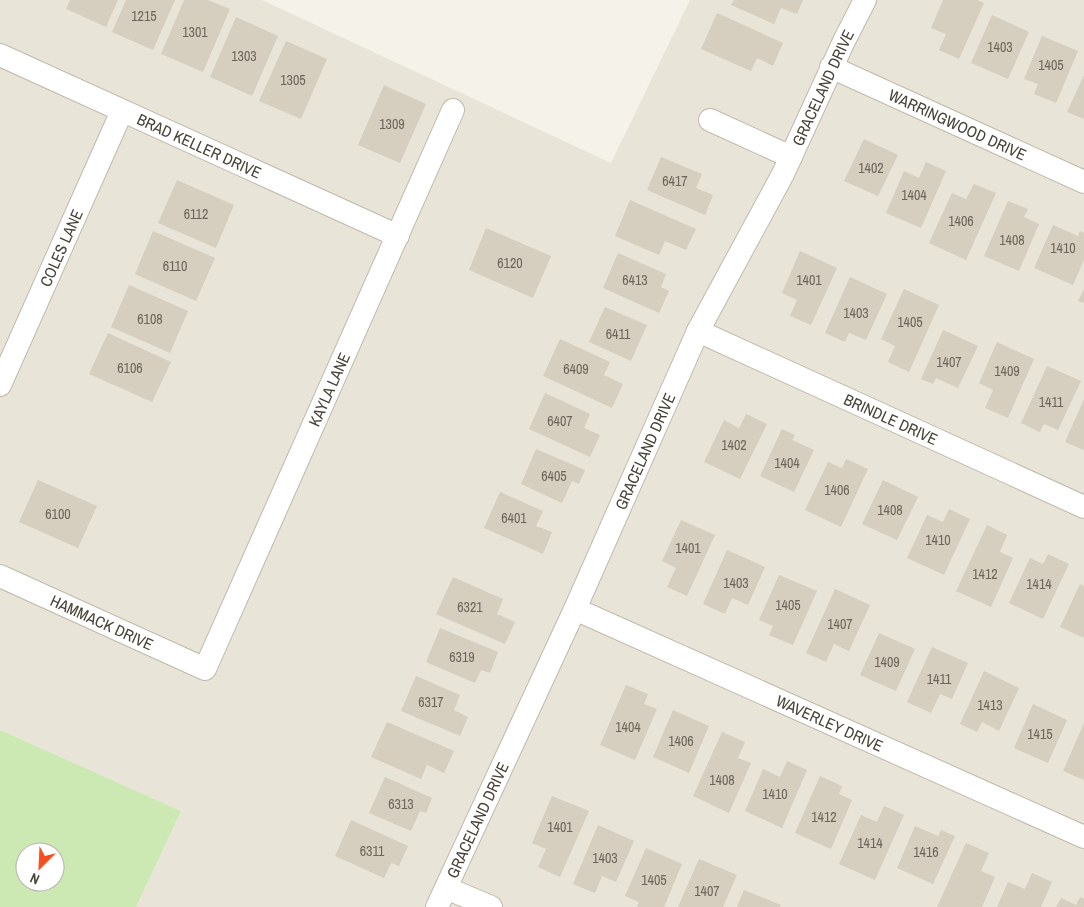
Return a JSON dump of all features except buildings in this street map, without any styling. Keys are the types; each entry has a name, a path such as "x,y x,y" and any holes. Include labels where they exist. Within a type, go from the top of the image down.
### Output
{"street":[{"name":"GRACELAND DRIVE","path":"441,897 575,609 698,331 791,157 865,0"},
{"name":"BRAD KELLER DRIVE","path":"0,55 398,236"},
{"name":"WARRINGWOOD DRIVE","path":"832,67 1084,182"},
{"name":"KAYLA LANE","path":"205,669 453,110"},
{"name":"COLES LANE","path":"0,384 122,111"},
{"path":"710,120 791,157"},
{"name":"BRINDLE DRIVE","path":"698,331 1084,507"},
{"name":"HAMMACK DRIVE","path":"0,576 205,669"},
{"name":"WAVERLEY DRIVE","path":"575,609 1084,837"},
{"path":"441,897 491,907"}],"shaded area":[{"path":"0,0 262,0 611,163 690,0 1084,0 1084,907 136,907 181,811 0,730"}],"green space":[{"path":"0,730 181,811 136,907 0,907"}]}
